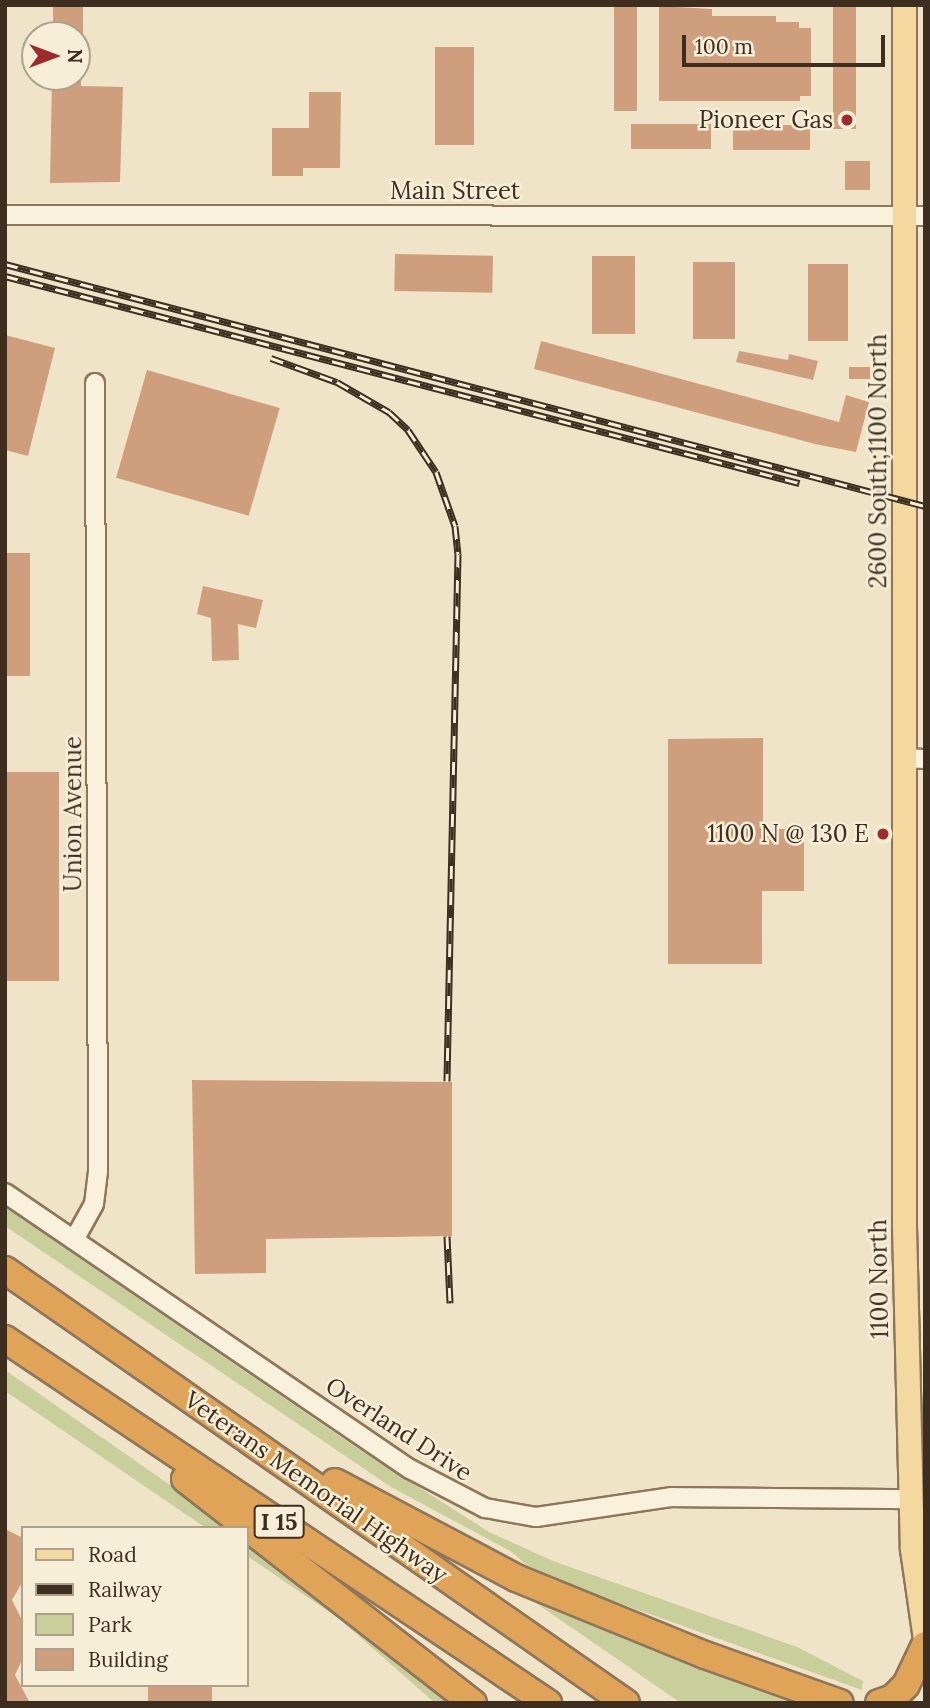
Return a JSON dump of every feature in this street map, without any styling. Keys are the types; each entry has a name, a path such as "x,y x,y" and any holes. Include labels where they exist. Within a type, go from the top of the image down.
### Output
{"highway":[{"name":"Veterans Memorial Highway","path":"5,1270 626,1703"},
{"name":"Veterans Memorial Highway","path":"8,1341 548,1703"},
{"path":"8,1341 246,1526"},
{"path":"237,1432 516,1578 842,1702"},
{"path":"248,1528 473,1703"},
{"path":"879,1703 892,1698 906,1685 925,1645"}],"main road":[{"name":"2600 South;1100 North","path":"904,5 915,216 914,758 904,917"},
{"name":"1100 North","path":"904,917 910,1499 913,1560 925,1639"}],"street":[{"name":"Main Street","path":"5,215 915,216"},
{"name":"Union Avenue","path":"74,1240 94,1205 98,1172 95,383"},
{"name":"Overland Drive","path":"5,1193 411,1469 485,1508 545,1517 671,1497 910,1499"}],"green space":[{"path":"5,1207 348,1442 489,1532 553,1561 797,1647 863,1681 862,1690 535,1573 512,1552 391,1487 5,1226"},
{"path":"5,1370 227,1526 203,1526 5,1391"},
{"path":"248,1542 458,1703 435,1703 338,1618 248,1557"},
{"path":"530,1599 753,1685 793,1703 681,1703"}],"building":[{"path":"53,5 83,5 83,21 53,21"},
{"path":"614,5 637,5 637,111 614,111"},
{"path":"833,5 856,5 856,129 833,129"},
{"path":"659,6 712,9 712,16 776,16 776,22 799,22 799,28 811,28 811,96 800,96 800,101 659,101"},
{"path":"435,47 474,47 474,145 435,145"},
{"path":"91,86 123,87 120,182 50,183 52,91 91,91"},
{"path":"309,92 341,92 340,168 303,168 303,176 272,176 272,128 309,128"},
{"path":"631,124 711,124 711,149 631,149"},
{"path":"733,125 810,125 810,150 733,150"},
{"path":"845,161 870,161 870,190 845,190"},
{"path":"395,254 493,256 492,293 394,291"},
{"path":"592,256 635,256 635,334 592,334"},
{"path":"693,262 735,262 735,339 693,339"},
{"path":"808,264 848,264 848,341 808,341"},
{"path":"5,335 55,348 28,456 5,450"},
{"path":"541,341 839,422 846,395 869,402 856,452 815,444 534,369"},
{"path":"739,351 788,360 789,354 818,361 813,380 736,362"},
{"path":"849,367 870,367 870,379 849,379"},
{"path":"147,370 280,408 249,516 116,478"},
{"path":"5,553 30,553 30,676 5,676"},
{"path":"203,586 263,600 256,628 238,624 239,660 212,661 211,618 197,614"},
{"path":"763,738 763,829 804,829 804,891 762,891 762,964 668,964 668,739"},
{"path":"5,772 59,772 59,981 5,981"},
{"path":"192,1080 452,1082 452,1236 266,1239 266,1273 195,1274"},
{"path":"5,1529 21,1537 21,1584 12,1600 21,1618 21,1662 15,1675 30,1703 5,1703"},
{"path":"148,1687 212,1687 212,1703 148,1703"}],"railway":[{"path":"5,264 925,506"},
{"path":"5,276 799,483"},
{"path":"271,358 337,382 389,412 408,430 436,472 455,526 458,554 447,1081"},
{"path":"447,1236 450,1303"}],"place":[{"name":"Pioneer Gas","path":"847,120"},
{"name":"1100 N @ 130 E","path":"883,834"}]}
